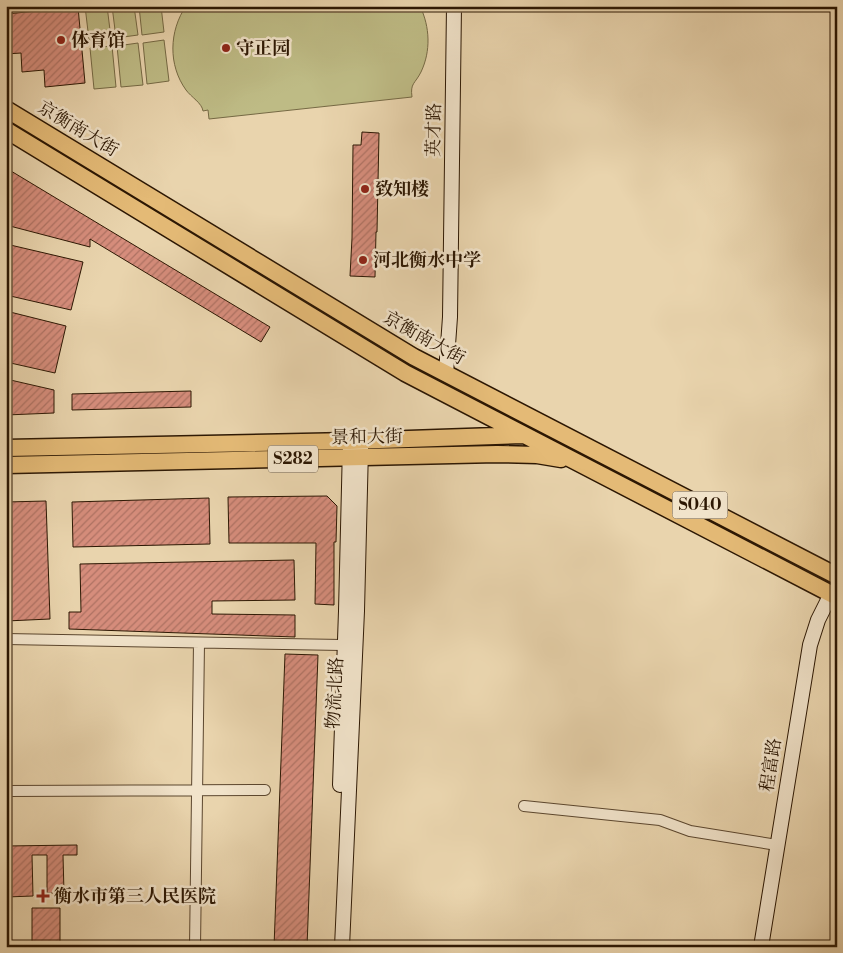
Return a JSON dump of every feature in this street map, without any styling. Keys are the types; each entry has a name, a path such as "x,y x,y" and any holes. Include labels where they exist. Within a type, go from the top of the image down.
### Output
{"main road":[{"name":"京衡南大街","path":"6,109 414,357 837,576"},
{"path":"6,130 405,373 579,463"},
{"name":"景和大街","path":"6,448 562,434"},
{"name":"景和大街","path":"6,466 497,454 537,455 579,463"},
{"name":"S040","path":"579,463 834,595"}],"street":[{"name":"英才路","path":"446,374 450,317 454,6"},
{"name":"物流北路","path":"342,947 357,620 356,440"},
{"name":"物流北路","path":"334,947 346,610 356,458"},
{"name":"程富路","path":"761,947 810,645 818,620 834,595"},
{"path":"6,640 342,645"},
{"path":"195,947 199,643"},
{"path":"6,791 265,790"},
{"path":"524,806 660,820 690,831 778,845"}],"shaded area":[{"path":"85,6 107,6 111,38 89,40"},
{"path":"112,6 134,6 138,35 116,38"},
{"path":"139,6 161,6 164,32 142,35"},
{"path":"186,6 420,6 426,22 428,47 421,72 412,86 412,97 209,119 208,110 203,111 201,105 186,90 176,70 173,48 174,37 176,26"},
{"path":"164,40 169,81 147,84 143,43"},
{"path":"138,43 143,85 121,87 117,46"},
{"path":"112,46 116,87 94,89 90,48"}],"building":[{"name":"体育馆","path":"78,7 85,83 45,87 44,70 22,72 21,53 6,54 6,14"},
{"name":"致知楼","path":"362,132 379,133 375,277 350,276 353,145 361,145"},
{"path":"6,168 270,327 261,342 90,239 90,247 6,225"},
{"path":"6,244 83,262 71,310 6,295"},
{"path":"6,311 66,326 55,373 6,362"},
{"path":"6,379 54,390 54,413 6,415"},
{"path":"191,391 191,407 72,410 72,394"},
{"path":"327,496 337,506 336,542 334,542 334,605 315,604 316,543 229,543 228,497"},
{"path":"209,498 210,544 73,547 72,502"},
{"path":"46,501 50,619 6,621 6,502"},
{"path":"294,560 295,600 212,601 212,614 295,615 295,637 69,629 69,612 81,612 80,564"},
{"path":"285,654 318,655 307,947 274,947"},
{"path":"77,845 77,855 63,855 64,893 47,893 47,855 32,855 33,896 6,897 6,846"},
{"path":"32,908 60,908 60,947 32,947"}],"place":[{"name":"体育馆","path":"61,40"},
{"name":"守正园","path":"226,48"},
{"name":"致知楼","path":"365,189"},
{"name":"河北衡水中学","path":"363,260"},
{"name":"衡水市第三人民医院","path":"43,896"}]}
